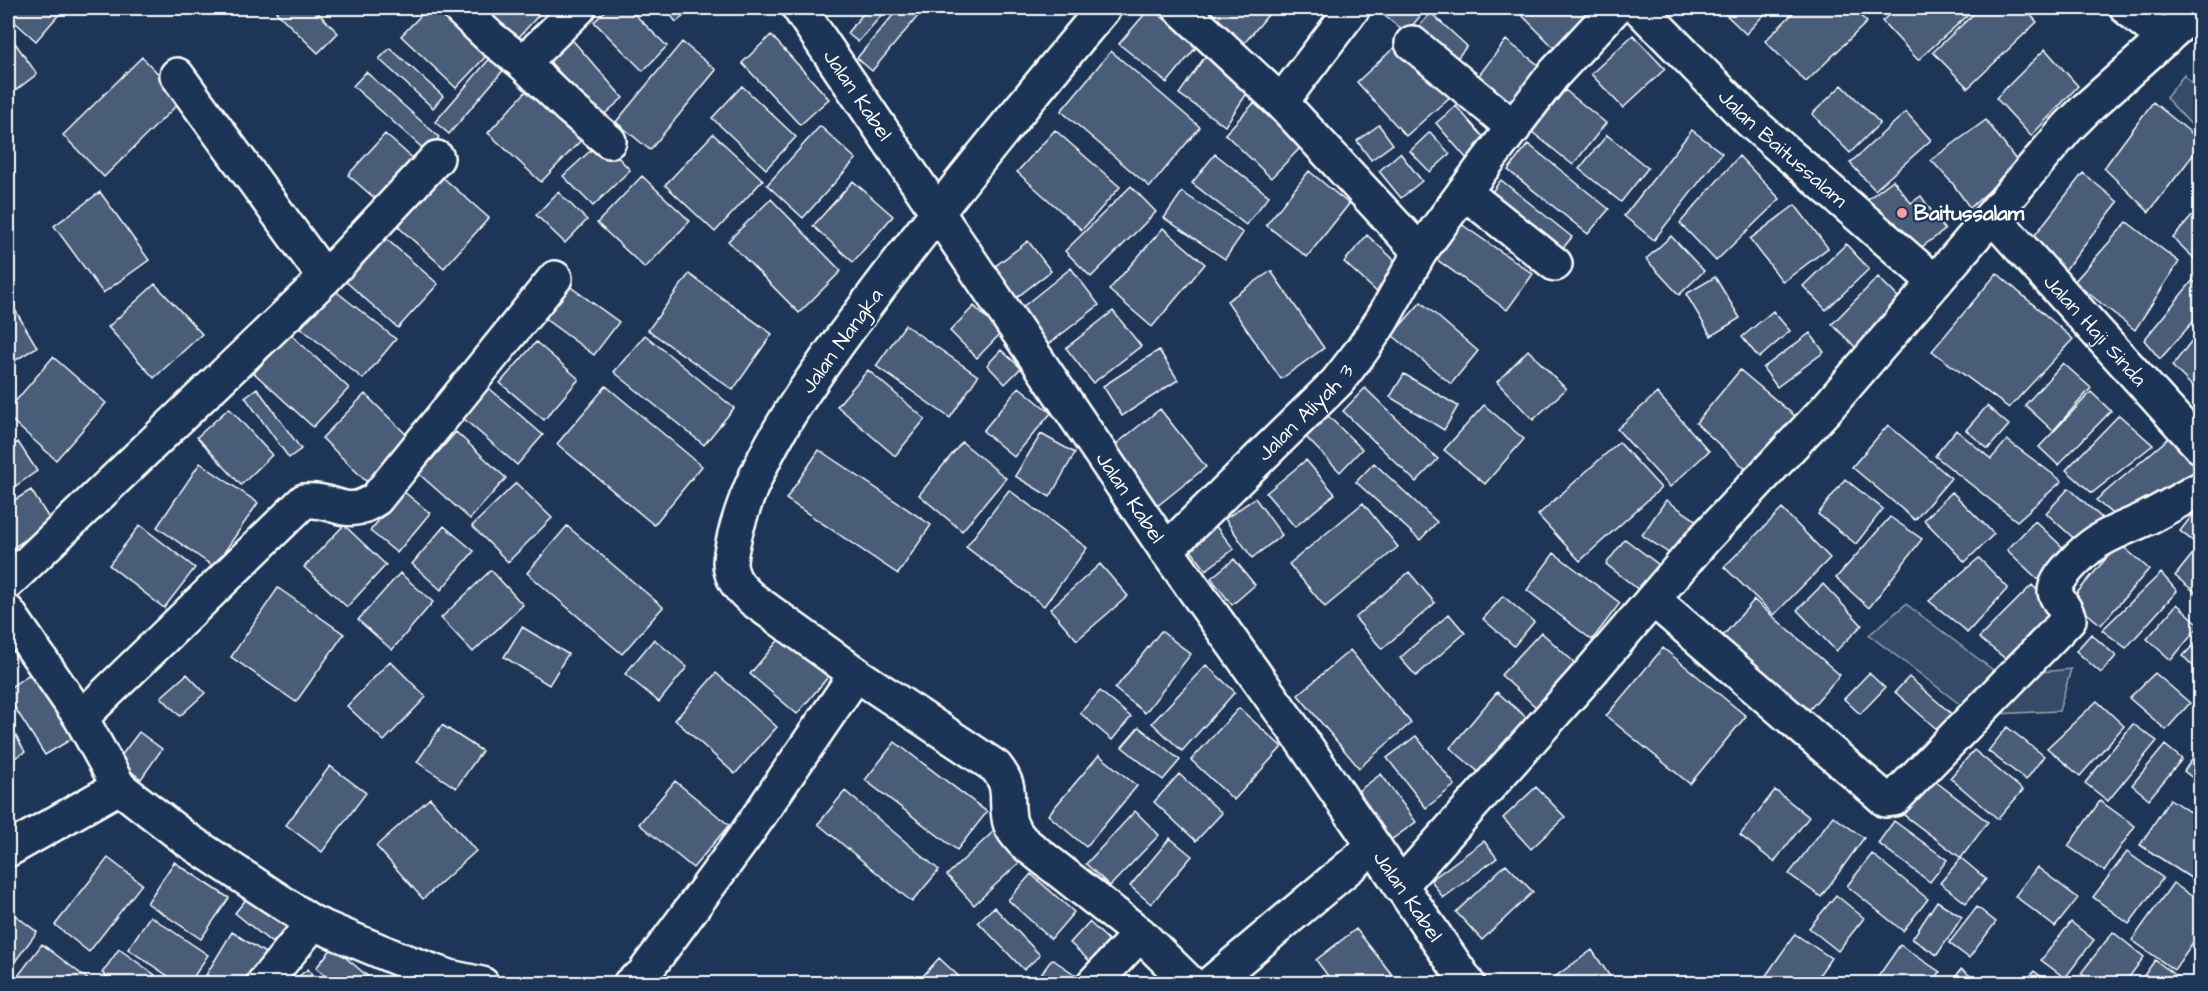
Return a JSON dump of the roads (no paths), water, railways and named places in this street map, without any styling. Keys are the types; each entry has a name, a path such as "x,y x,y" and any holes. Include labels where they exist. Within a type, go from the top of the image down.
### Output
{"street":[{"path":"459,8 491,38 524,63 570,108 609,141"},
{"path":"524,63 579,8"},
{"name":"Jalan Kabel","path":"799,8 1166,550 1294,729 1468,984"},
{"name":"Jalan Nangka","path":"1104,8 937,212 799,400 763,462 744,502 733,545 730,568 736,585 752,599 856,674 996,767 1005,779 1009,791 1009,819 1014,831 1023,842 1140,934 1191,984"},
{"path":"1180,8 1281,102 1420,252"},
{"path":"1281,102 1353,8"},
{"name":"Jalan Aliyah 3","path":"1166,550 1337,382 1382,320 1420,252 1464,192 1553,75 1615,8"},
{"name":"Jalan Baitussalam","path":"1639,8 1749,120 1935,282"},
{"path":"2127,8 2165,39"},
{"path":"1400,886 1582,682 1705,538 1827,408 2086,109 2199,8"},
{"path":"1412,44 1514,128"},
{"path":"177,75 325,278"},
{"path":"8,582 325,278 437,158"},
{"path":"1464,192 1555,264"},
{"name":"Jalan Haji Sinda","path":"1992,216 2200,446"},
{"path":"81,718 304,501 315,500 349,510 363,508 376,499 555,278"},
{"path":"1653,599 1886,800 1894,800 2069,619 2067,610 2056,595 2055,588 2073,564 2097,542 2148,518 2200,489"},
{"path":"8,612 81,718 119,787 186,839 312,923 449,977 482,984"},
{"path":"640,981 744,839 856,674"},
{"path":"8,850 119,787"},
{"path":"1210,984 1374,846"},
{"path":"263,984 312,923"},
{"path":"1093,984 1140,934"}],"place":[{"name":"Baitussalam","path":"1902,213"}]}
